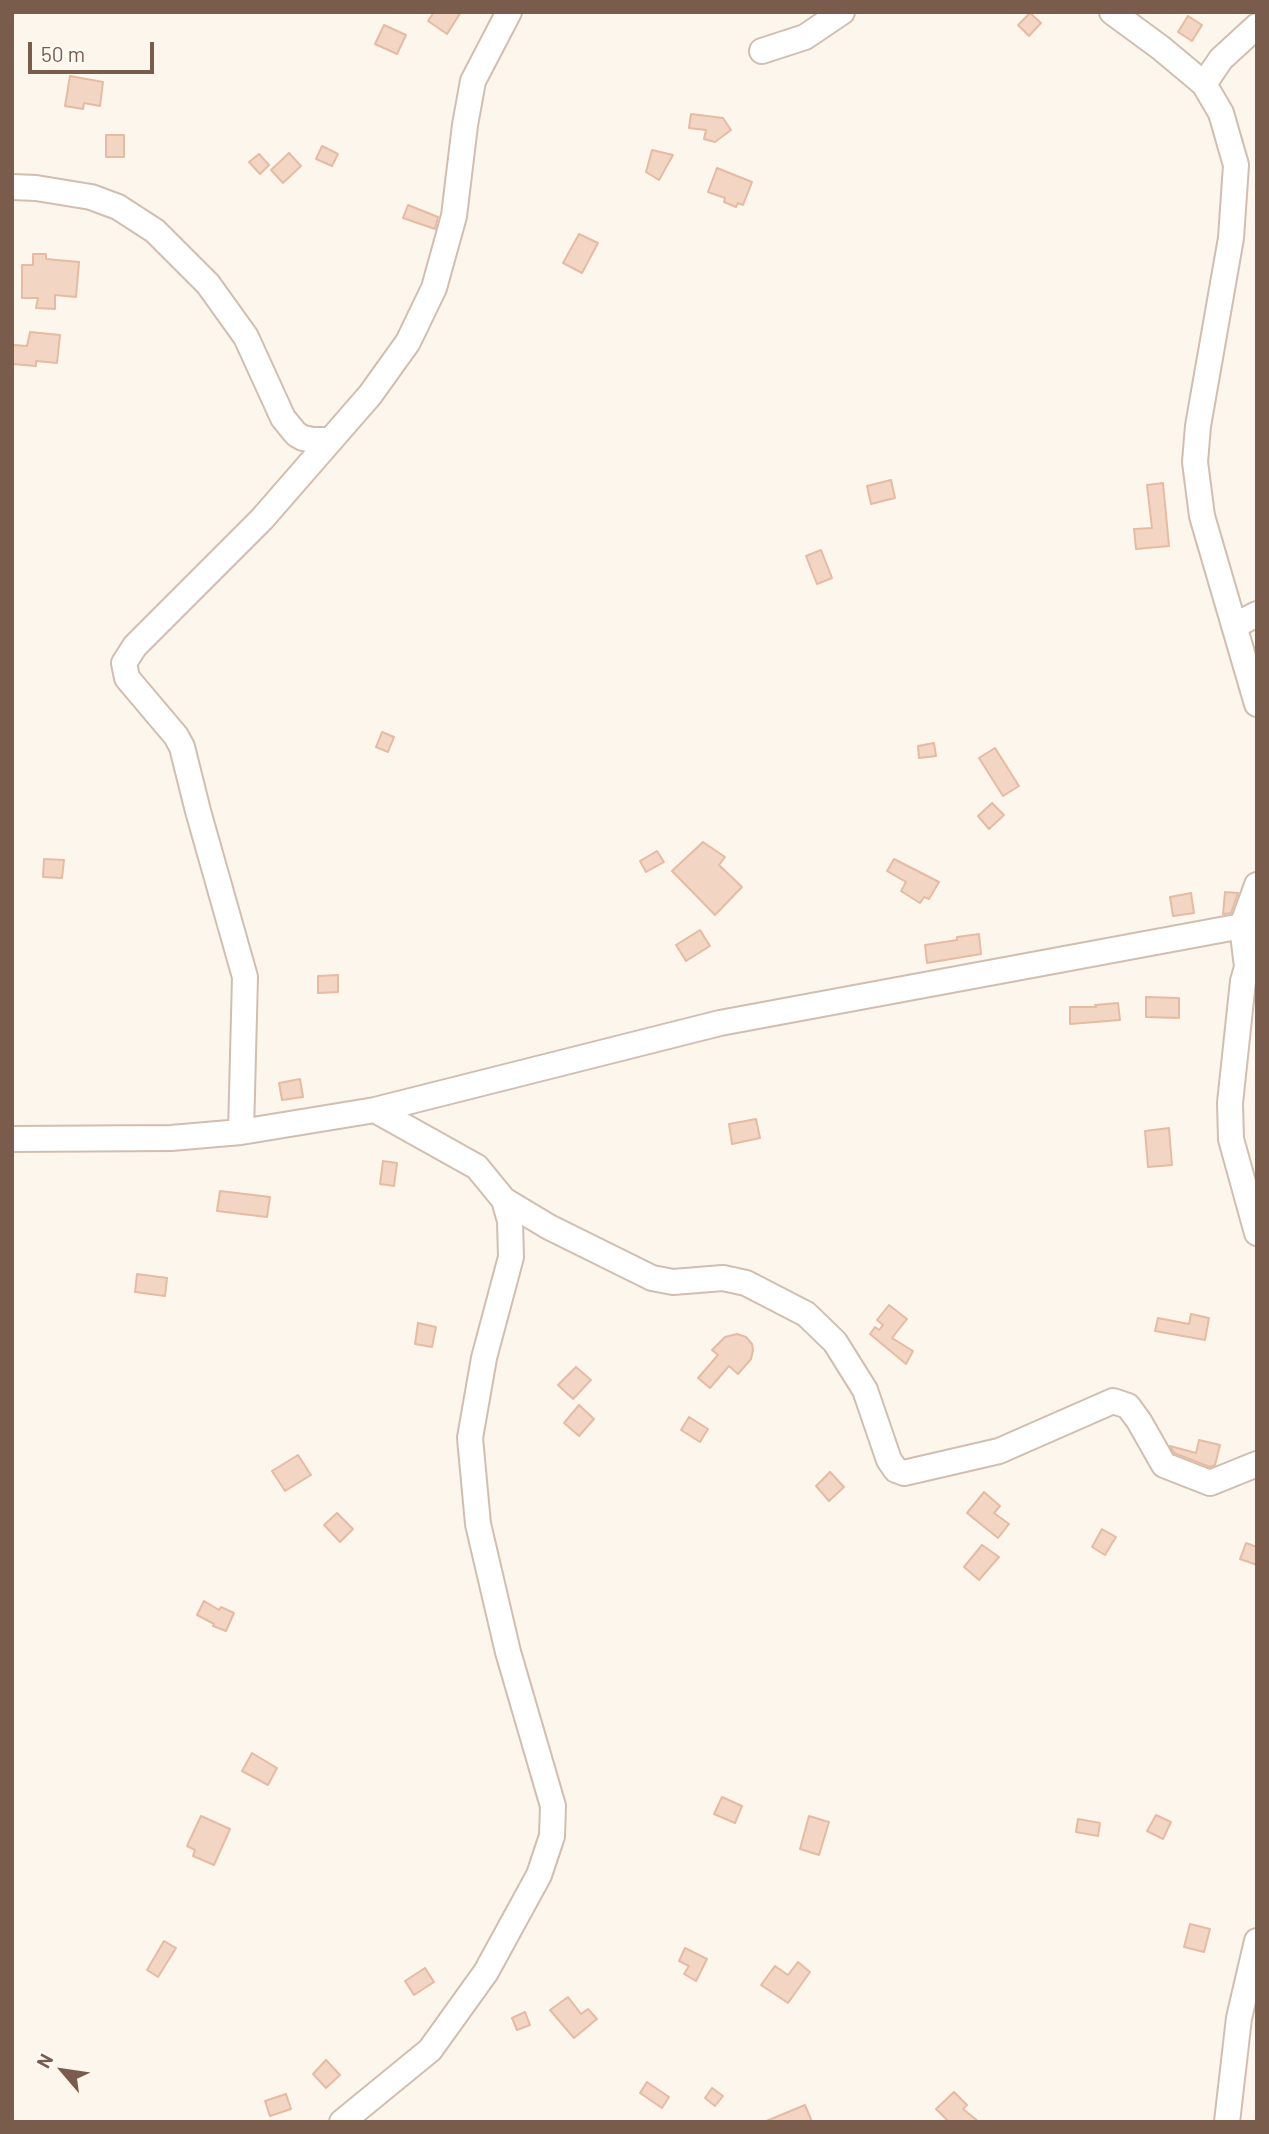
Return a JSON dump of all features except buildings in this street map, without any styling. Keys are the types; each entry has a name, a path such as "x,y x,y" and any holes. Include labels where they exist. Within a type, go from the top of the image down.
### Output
{"street":[{"path":"241,1132 245,977 182,747 176,736 127,678 124,663 135,646 262,519 370,395 408,342 434,288 454,216 473,81 509,12"},
{"path":"762,51 805,37 842,12"},
{"path":"1112,12 1204,84 1221,113 1236,165 1231,237 1202,401 1195,462 1202,516 1257,704"},
{"path":"1204,84 1221,59 1257,26"},
{"path":"12,187 90,197 118,207 155,231 208,284 246,337 283,418 296,434 313,440 331,440"},
{"path":"1234,626 1257,614"},
{"path":"1257,885 1249,927 1247,967 1243,981 1230,1103 1231,1139 1257,1233"},
{"path":"12,1139 170,1138 241,1132 375,1110 720,1023 1249,927"},
{"path":"375,1110 477,1167 504,1200 549,1227 652,1278 673,1282 723,1278 746,1283 806,1314 835,1342 865,1390 889,1460 896,1470 904,1473 999,1451 1112,1401 1128,1406 1164,1465 1210,1483 1257,1464"},
{"path":"342,2122 429,2050 486,1972 540,1875 552,1836 553,1806 508,1652 478,1524 470,1438 484,1359 511,1257 510,1221 504,1200"},
{"path":"1227,2122 1239,2018 1257,1941"}]}
